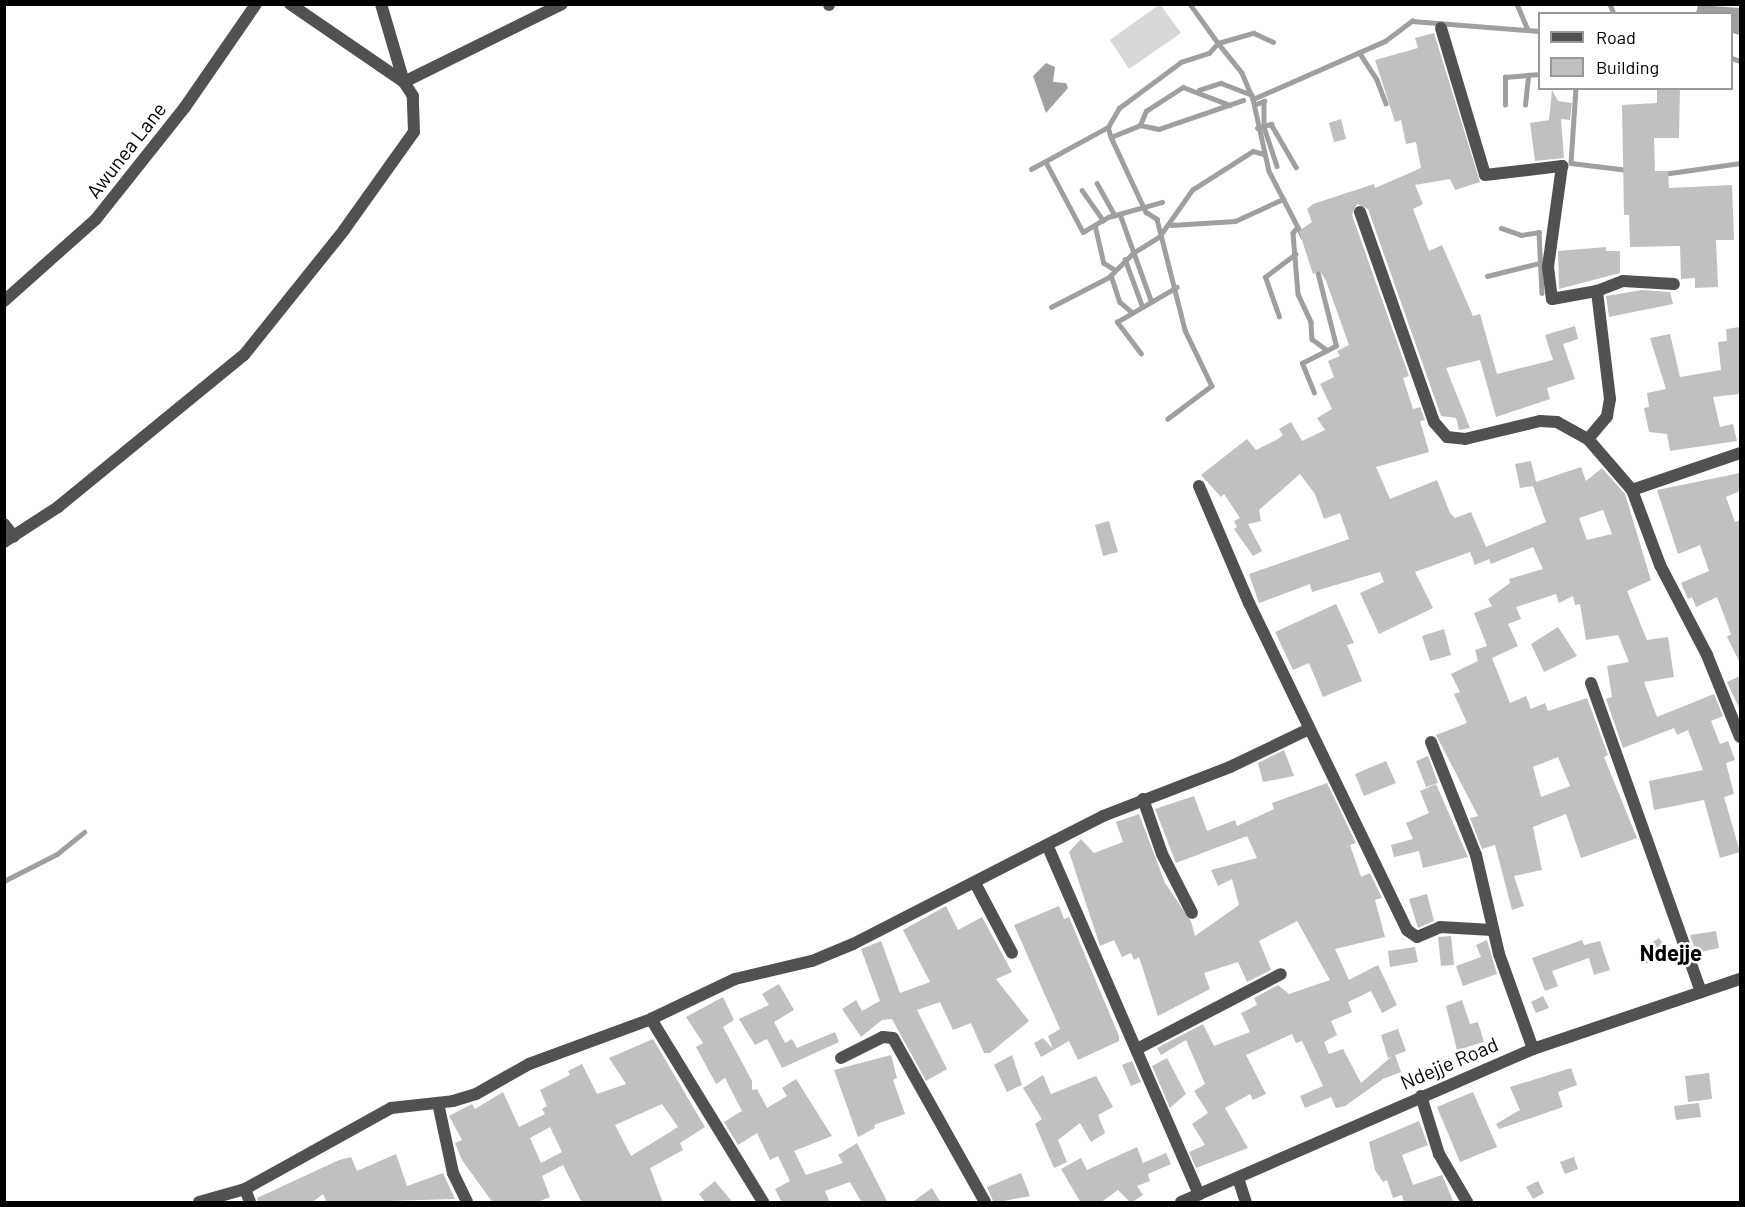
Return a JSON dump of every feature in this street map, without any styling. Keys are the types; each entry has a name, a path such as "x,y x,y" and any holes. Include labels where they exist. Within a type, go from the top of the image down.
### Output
{"street":[{"name":"Awunea Lane","path":"4,301 96,219 185,107 256,4"},
{"path":"290,4 404,82"},
{"path":"4,524 9,540 168,420 244,355 344,230 414,132 413,96 404,82 381,4"},
{"path":"404,82 562,4"},
{"path":"1441,28 1485,175 1562,166 1548,267 1552,299 1597,291 1623,281 1674,284"},
{"path":"1360,212 1434,422 1447,437 1465,439 1540,421 1564,425 1588,439 1632,490 1660,565 1707,655 1740,737"},
{"path":"1588,439 1607,416 1610,399 1597,291"},
{"path":"1632,490 1740,453"},
{"path":"1198,486 1309,729 1412,937 1440,927 1492,930"},
{"path":"1591,683 1701,992"},
{"path":"199,1203 245,1189 391,1108 438,1103 476,1094 530,1064 651,1019 735,980 812,961 853,944 1143,799 1230,768 1309,729"},
{"path":"1431,742 1476,855 1492,930 1533,1049"},
{"path":"1143,799 1162,854 1192,913"},
{"path":"1048,847 1200,1195"},
{"path":"975,883 1012,953"},
{"path":"1137,1049 1281,974"},
{"name":"Ndejje Road","path":"1181,1203 1421,1096 1533,1049 1740,979"},
{"path":"651,1019 763,1203"},
{"path":"841,1058 883,1037 893,1038 985,1203"},
{"path":"1421,1096 1439,1154 1467,1203"},
{"path":"438,1103 453,1173 467,1203"},
{"path":"1238,1178 1246,1203"},
{"path":"245,1189 250,1203"}],"shaded area":[{"path":"1160,4 1181,33 1129,69 1110,40"},
{"path":"1698,5 1740,8 1740,35 1733,33 1733,12 1696,12"},
{"path":"1046,63 1055,67 1053,82 1066,83 1068,88 1046,113 1033,76"}],"building":[{"path":"1434,33 1480,182 1455,190 1450,179 1415,185 1423,204 1413,209 1429,251 1442,245 1473,316 1480,314 1497,374 1553,360 1545,335 1575,326 1578,339 1563,344 1575,379 1547,388 1550,399 1496,417 1480,360 1446,368 1470,428 1459,430 1456,418 1441,416 1368,209 1357,204 1352,215 1409,376 1403,378 1413,409 1420,407 1425,420 1420,421 1429,452 1376,467 1390,499 1437,480 1450,513 1455,518 1471,512 1486,547 1546,522 1533,486 1520,488 1515,464 1531,461 1536,482 1581,467 1586,481 1602,468 1625,494 1651,580 1627,591 1647,640 1668,637 1674,677 1644,682 1657,717 1714,694 1723,716 1711,721 1720,744 1728,741 1735,760 1726,763 1734,794 1724,797 1740,852 1720,858 1704,800 1654,810 1649,781 1703,770 1688,730 1677,735 1674,728 1623,748 1606,699 1612,697 1607,666 1629,662 1618,635 1586,640 1580,604 1575,605 1573,596 1559,603 1556,594 1516,607 1521,619 1508,624 1518,646 1492,658 1510,703 1526,696 1531,709 1545,703 1548,711 1587,698 1608,755 1604,757 1637,838 1581,858 1566,814 1533,827 1542,870 1514,876 1524,906 1512,910 1495,845 1482,849 1470,818 1478,816 1436,735 1467,723 1454,694 1460,692 1451,674 1478,661 1475,650 1487,646 1474,613 1492,606 1488,599 1510,583 1509,579 1543,569 1533,547 1491,564 1489,559 1475,565 1470,552 1415,572 1433,608 1379,634 1360,593 1384,582 1380,572 1312,592 1310,584 1259,603 1249,574 1349,539 1340,513 1324,519 1315,494 1300,474 1259,510 1261,521 1248,524 1262,551 1253,556 1234,529 1237,527 1234,521 1240,518 1224,494 1221,497 1201,475 1247,439 1256,450 1278,439 1283,435 1279,429 1291,422 1302,441 1325,430 1317,418 1332,409 1320,384 1334,377 1328,361 1340,356 1337,351 1349,345 1326,281 1320,271 1313,274 1299,231 1312,222 1307,209 1313,204 1374,184 1375,188 1421,168 1416,142 1406,144 1401,120 1395,122 1375,60 1418,48 1415,38","holes":["1603,510 1612,534 1587,540 1579,518","1558,757 1570,786 1541,797 1533,767"]},
{"path":"1552,90 1558,101 1572,103 1570,120 1561,119 1564,158 1535,161 1530,123 1549,120"},
{"path":"1657,90 1680,90 1679,138 1654,138 1655,171 1668,171 1669,188 1732,185 1734,240 1716,240 1718,287 1695,288 1695,278 1681,279 1680,246 1630,247 1629,215 1624,215 1622,105 1657,103"},
{"path":"1341,119 1346,139 1334,142 1329,123"},
{"path":"1606,247 1606,251 1620,251 1620,273 1559,289 1558,251"},
{"path":"1642,290 1670,292 1673,304 1609,317 1606,296"},
{"path":"1740,327 1740,394 1713,397 1720,427 1733,424 1737,441 1670,451 1667,434 1649,432 1644,408 1649,407 1647,393 1666,389 1650,338 1670,334 1680,377 1721,370 1718,342 1727,341 1726,329"},
{"path":"1740,473 1740,491 1726,497 1735,522 1740,520 1740,663 1727,637 1731,634 1717,597 1696,607 1692,597 1688,599 1681,583 1709,571 1700,545 1678,554 1657,490"},
{"path":"1109,521 1118,552 1103,556 1095,525"},
{"path":"1336,604 1354,643 1347,645 1362,681 1323,697 1309,663 1293,670 1275,632"},
{"path":"1558,627 1577,656 1544,672 1531,644"},
{"path":"1444,629 1451,655 1430,661 1422,636"},
{"path":"1740,676 1740,710 1727,682"},
{"path":"1284,750 1294,776 1263,782 1258,763"},
{"path":"1428,756 1438,783 1426,787 1416,761"},
{"path":"1386,761 1396,783 1364,796 1355,774"},
{"path":"1327,783 1356,843 1350,845 1361,877 1370,873 1382,898 1375,900 1385,937 1335,949 1349,980 1378,965 1397,1005 1382,1013 1371,991 1348,1002 1352,1012 1331,1021 1337,1035 1324,1042 1329,1054 1343,1049 1361,1083 1392,1056 1388,1058 1381,1035 1398,1029 1406,1051 1395,1055 1401,1072 1383,1079 1345,1106 1336,1108 1331,1097 1305,1108 1300,1096 1323,1086 1302,1041 1296,1043 1292,1034 1246,1055 1266,1094 1253,1100 1250,1094 1225,1108 1248,1148 1196,1168 1189,1152 1205,1145 1192,1124 1208,1113 1194,1091 1205,1084 1186,1040 1161,1055 1157,1048 1203,1024 1214,1046 1250,1032 1241,1013 1257,1005 1254,998 1278,985 1289,994 1330,980 1297,921 1259,941 1271,970 1247,982 1238,962 1204,973 1210,989 1158,1016 1139,957 1134,960 1131,953 1122,957 1114,940 1100,946 1069,852 1081,839 1094,853 1123,842 1116,822 1139,814 1165,883 1191,921 1195,936 1239,905 1232,879 1218,886 1211,870 1257,858 1247,836 1176,863 1155,809 1194,796 1207,831 1235,820 1237,826 1274,809 1272,803"},
{"path":"1436,784 1468,857 1423,868 1419,851 1394,857 1391,845 1413,839 1406,823 1429,813 1420,791"},
{"path":"1427,894 1434,921 1418,928 1409,899"},
{"path":"946,906 958,930 982,917 1012,972 996,979 1029,1021 990,1053 984,1053 971,1023 953,1030 940,1002 917,1010 947,1069 926,1081 892,1019 882,1020 861,1037 842,1009 856,1000 862,1011 880,1001 861,949 881,941 900,993 930,982 903,930"},
{"path":"1059,906 1064,919 1069,917 1119,1036 1119,1041 1078,1060 1069,1041 1041,1057 1034,1043 1043,1038 1053,1049 1048,1036 1060,1029 1014,925"},
{"path":"1716,931 1719,948 1696,953 1690,935"},
{"path":"1451,936 1454,965 1441,966 1438,937"},
{"path":"1659,938 1667,950 1646,964 1638,952"},
{"path":"1487,940 1497,974 1463,986 1456,966 1481,957 1476,945"},
{"path":"1582,940 1584,945 1600,941 1610,970 1594,975 1589,958 1552,971 1558,986 1545,991 1532,958"},
{"path":"1415,947 1418,962 1390,967 1388,951"},
{"path":"779,984 794,1010 774,1022 785,1043 792,1039 797,1048 835,1032 839,1042 782,1068 767,1039 755,1045 739,1019 769,1005 762,994"},
{"path":"1543,996 1549,1008 1536,1013 1531,1002"},
{"path":"723,997 734,1020 723,1027 752,1081 752,1090 757,1089 767,1108 787,1096 782,1088 796,1079 832,1136 794,1151 806,1175 843,1163 838,1155 857,1143 888,1203 862,1203 850,1182 825,1191 830,1203 782,1203 775,1189 790,1181 778,1156 770,1160 757,1133 738,1145 724,1122 742,1111 725,1078 716,1084 696,1047 703,1043 686,1017"},
{"path":"1462,1000 1470,1024 1478,1022 1484,1042 1457,1050 1446,1006"},
{"path":"653,1039 705,1127 680,1143 683,1150 650,1168 663,1203 582,1203 563,1165 542,1176 550,1197 535,1203 493,1203 462,1160 455,1143 462,1140 449,1116 472,1104 475,1109 503,1092 519,1127 545,1114 542,1109 547,1106 540,1090 570,1075 568,1071 582,1064 597,1094 626,1084 609,1058","holes":["662,1104 678,1127 631,1156 615,1125","550,1127 562,1152 541,1163 530,1138"]},
{"path":"891,1055 897,1078 893,1080 905,1114 874,1125 875,1128 858,1137 834,1070"},
{"path":"1012,1055 1022,1085 1007,1092 994,1065"},
{"path":"1167,1058 1186,1094 1170,1108 1152,1066"},
{"path":"1132,1061 1141,1082 1131,1086 1122,1065"},
{"path":"1571,1068 1577,1085 1558,1092 1563,1107 1499,1129 1496,1124 1520,1110 1510,1087"},
{"path":"1709,1073 1712,1099 1688,1102 1685,1076"},
{"path":"1043,1075 1051,1094 1096,1076 1113,1107 1098,1115 1105,1133 1091,1142 1080,1123 1058,1140 1067,1162 1054,1168 1035,1124 1042,1119 1023,1088"},
{"path":"1473,1092 1497,1147 1460,1162 1437,1107"},
{"path":"1699,1103 1701,1117 1676,1120 1674,1106"},
{"path":"1419,1121 1428,1145 1402,1155 1413,1185 1442,1175 1454,1203 1404,1203 1402,1195 1393,1198 1387,1180 1383,1182 1375,1170 1369,1142"},
{"path":"1137,1147 1143,1163 1166,1153 1171,1164 1148,1174 1150,1181 1137,1186 1143,1195 1131,1203 1118,1190 1100,1203 1081,1203 1061,1169 1081,1158 1087,1170"},
{"path":"396,1154 407,1186 443,1173 455,1199 327,1203 323,1194 311,1203 258,1203 257,1198 339,1160 351,1157 357,1171"},
{"path":"1574,1157 1578,1169 1565,1174 1560,1162"},
{"path":"1021,1173 1030,1196 994,1203 987,1187"},
{"path":"715,1181 733,1203 706,1203 699,1194"},
{"path":"1538,1181 1544,1193 1533,1199 1526,1187"},
{"path":"932,1188 941,1203 911,1203"}],"waterway":[{"path":"1190,4 1218,43 1254,33 1273,42"},
{"path":"1517,4 1528,30"},
{"path":"1610,4 1613,12"},
{"path":"1031,169 1108,127 1119,108 1181,62 1209,53 1218,43 1242,73 1253,99 1385,41 1412,21 1538,31"},
{"path":"1359,52 1377,80 1386,103"},
{"path":"1733,58 1740,61"},
{"path":"1505,105 1505,77 1538,74"},
{"path":"1525,105 1528,75"},
{"path":"1199,90 1221,83 1252,95"},
{"path":"1140,125 1146,111 1183,87 1230,105"},
{"path":"1576,90 1571,163 1628,170"},
{"path":"1253,99 1269,171 1303,237"},
{"path":"1108,127 1111,137 1140,125 1159,129 1243,100"},
{"path":"1254,105 1264,101 1264,127 1277,166"},
{"path":"1257,128 1271,124 1296,167"},
{"path":"1111,137 1146,212 1157,219 1185,330 1212,386 1168,419"},
{"path":"1051,307 1109,277 1133,253 1159,237 1192,190 1253,151 1264,154"},
{"path":"1046,162 1083,232 1108,217 1162,202"},
{"path":"1663,174 1740,163"},
{"path":"1097,183 1115,215"},
{"path":"1082,190 1103,220"},
{"path":"1171,225 1235,221 1283,199"},
{"path":"1120,214 1151,300"},
{"path":"1095,225 1104,263 1115,270"},
{"path":"1297,228 1293,233 1298,294 1311,322 1312,339 1327,350"},
{"path":"1501,228 1521,235 1539,232 1542,293"},
{"path":"1279,317 1265,277 1295,254"},
{"path":"1125,259 1142,305"},
{"path":"1487,276 1539,263"},
{"path":"1314,393 1302,363 1336,346 1316,267"},
{"path":"1111,275 1120,302 1132,312"},
{"path":"1141,354 1117,322 1177,287"},
{"path":"4,881 57,854 84,832"}],"district":[{"name":"Ndejje","path":"1671,953"}]}
